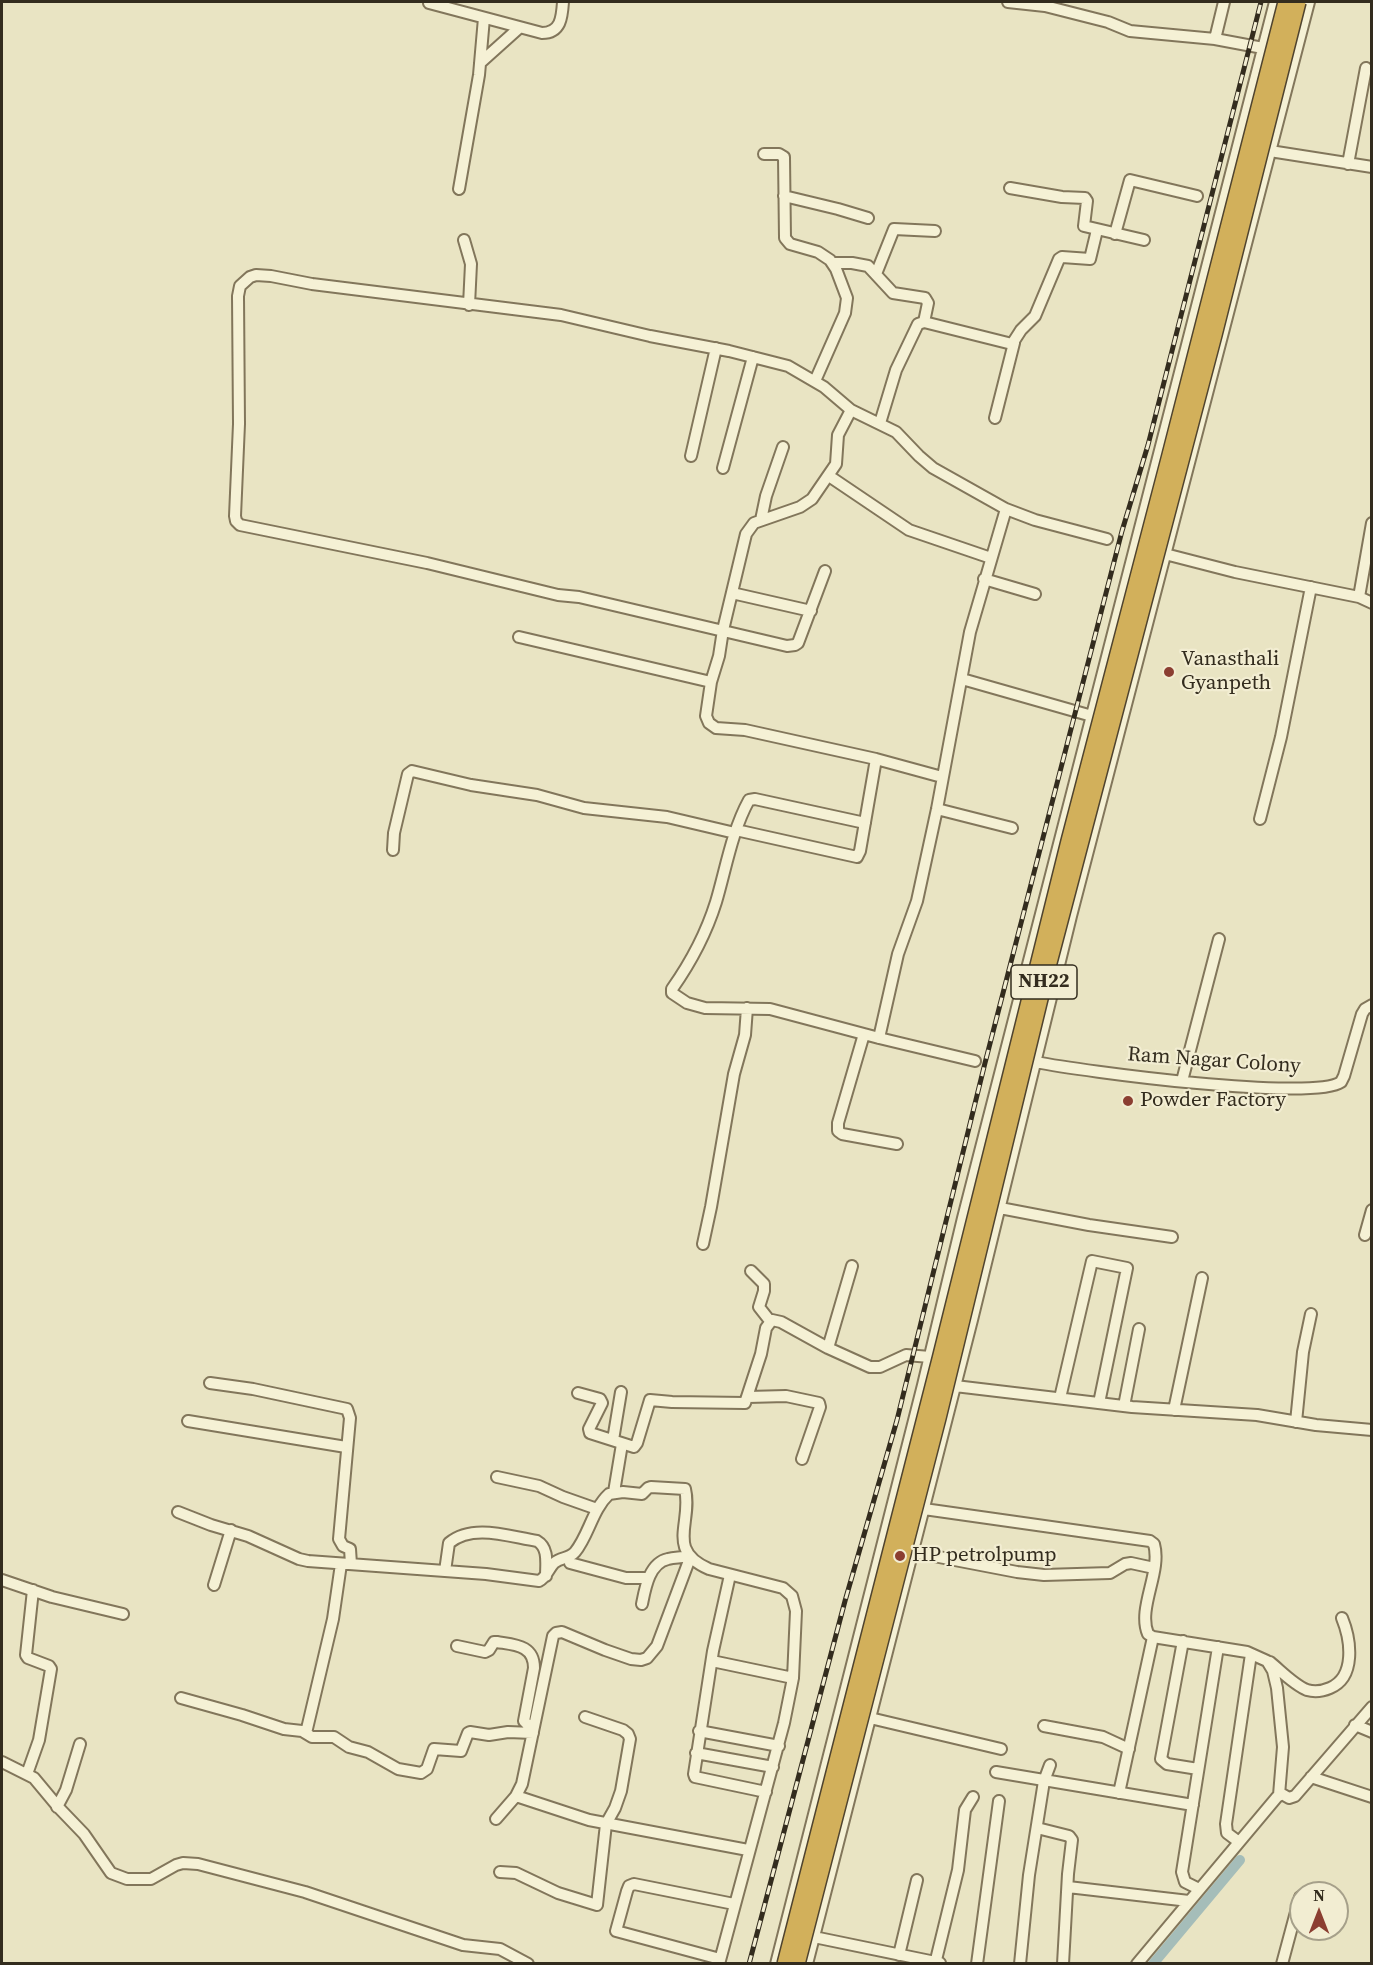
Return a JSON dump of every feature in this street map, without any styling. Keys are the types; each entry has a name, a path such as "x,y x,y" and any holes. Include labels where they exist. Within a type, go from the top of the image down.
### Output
{"highway":[{"name":"NH22","path":"785,1964 940,1359 1069,841 1286,2"},
{"name":"NH22","path":"797,1964 938,1418 1046,974 1214,335 1298,2"}],"street":[{"path":"429,3 542,33 555,31 560,24 564,2"},
{"path":"1008,2 1045,6 1108,22 1130,31 1215,39 1263,48"},
{"path":"1215,39 1224,2"},
{"path":"776,1964 1118,608 1275,2"},
{"path":"807,1964 1000,1208 1071,916 1309,2"},
{"path":"459,189 480,63 484,18"},
{"path":"480,63 519,28"},
{"path":"1348,164 1366,68"},
{"path":"1270,151 1371,167"},
{"path":"764,154 779,154 784,158 784,234 787,242 818,252 833,264 846,293 847,306 815,381"},
{"path":"1232,171 1262,180"},
{"path":"1115,234 1130,180 1197,196"},
{"path":"1010,188 1062,197 1085,198 1087,201 1084,226 1144,240"},
{"path":"784,196 868,218"},
{"path":"876,274 894,229 935,231"},
{"path":"995,418 1014,343 1021,330 1035,316 1060,258 1090,259 1097,230"},
{"path":"464,240 471,264 469,304"},
{"path":"833,264 867,266 893,293 927,300 928,307 924,322"},
{"path":"825,571 800,639 795,645 787,646 579,597 558,596 427,563 237,523 235,516 239,423 238,296 240,286 250,277 263,275 312,284 561,315 788,366 815,381 851,410 896,432 933,468 1006,509 1035,520 1107,539"},
{"path":"880,423 896,370 920,322 1007,344 1014,343"},
{"path":"691,456 716,348"},
{"path":"723,468 753,357"},
{"path":"851,410 838,435 838,459 829,476 805,505 761,520 750,527 744,540 723,630 706,716 709,723 716,728 745,730 876,759 942,777"},
{"path":"761,520 765,496 783,447"},
{"path":"829,476 909,530 991,558"},
{"path":"879,1038 898,954 917,901 937,809 970,632 1006,509"},
{"path":"1359,597 1371,523"},
{"path":"1165,554 1235,572 1359,597 1371,603"},
{"path":"984,579 1035,594"},
{"path":"1260,819 1281,737 1311,587"},
{"path":"732,593 811,611"},
{"path":"1118,608 1149,616"},
{"path":"519,637 711,682"},
{"path":"962,679 1092,716"},
{"path":"393,850 394,833 408,774 412,771 471,785 520,791 584,808 667,817 854,857 859,854 876,759"},
{"path":"865,824 752,798 747,802 708,926 672,991 673,994 685,1002 705,1008 718,1010 760,1008 789,1013 975,1061"},
{"path":"937,809 1012,828"},
{"path":"1182,1080 1219,939"},
{"name":"Ram Nagar Colony","path":"1036,1062 1077,1070 1274,1090 1337,1085 1344,1077 1362,1014 1365,1008 1371,1005"},
{"path":"703,1244 734,1074 745,1035 747,1008"},
{"path":"864,1034 838,1124 838,1131 842,1134 897,1144"},
{"path":"992,1107 1023,1116"},
{"path":"1000,1208 1089,1225 1172,1237"},
{"path":"1365,1235 1371,1210"},
{"path":"1060,1398 1092,1261 1127,1268 1099,1403"},
{"path":"828,1348 852,1266"},
{"path":"751,1270 764,1284 759,1307 770,1321"},
{"path":"1174,1410 1202,1278"},
{"path":"1296,1422 1305,1340 1311,1314"},
{"path":"578,1393 597,1398 602,1403 590,1427 590,1433 632,1447 636,1446 650,1400 744,1404 761,1354 765,1328 770,1321 781,1322 828,1348 863,1365 875,1368 906,1354 930,1357"},
{"path":"1124,1406 1139,1329"},
{"path":"210,1383 253,1389 347,1409 350,1418 339,1539 343,1546 350,1549 306,1734"},
{"path":"955,1386 1124,1406 1257,1414 1296,1422 1371,1430"},
{"path":"614,1492 621,1392"},
{"path":"748,1396 800,1397 819,1403 820,1407 802,1459"},
{"path":"188,1421 346,1447"},
{"path":"497,1477 539,1486 597,1509"},
{"path":"178,1512 248,1536 299,1559 320,1563 496,1575 535,1581 543,1580 557,1561 575,1552 597,1509 606,1497 614,1492 642,1494 651,1487 685,1489 684,1537 689,1557 657,1646 647,1658 641,1660 605,1650 562,1632 553,1636 524,1778 516,1796 496,1819"},
{"path":"924,1509 1150,1541 1154,1544 1156,1557 1145,1622 1148,1634 1153,1637 1251,1654 1267,1660 1309,1691 1325,1690 1335,1686 1347,1671 1348,1633 1342,1618"},
{"path":"214,1585 231,1530"},
{"path":"445,1571 449,1543 458,1536 473,1532 537,1541 542,1544 545,1548 546,1577"},
{"path":"913,1552 1044,1575 1110,1573 1131,1563 1154,1568"},
{"path":"642,1604 648,1578 662,1561 689,1557 709,1569 783,1588 792,1596 796,1611 793,1678 779,1746 748,1850 734,1904 719,1961 616,1931 629,1886 634,1884 734,1904"},
{"path":"879,1558 910,1565"},
{"path":"570,1563 626,1578 648,1578"},
{"path":"730,1575 693,1770 695,1777 765,1792"},
{"path":"2,1580 74,1603 123,1614"},
{"path":"27,1774 39,1740 51,1669 26,1655 33,1590"},
{"path":"1119,1793 1153,1637"},
{"path":"1183,1641 1161,1759 1167,1764 1198,1769"},
{"path":"457,1646 485,1652 494,1642 497,1642 519,1645 526,1649 534,1668 524,1721 533,1730"},
{"path":"1199,1889 1185,1882 1182,1872 1218,1647"},
{"path":"1239,1842 1227,1833 1226,1824 1251,1654"},
{"path":"1137,1964 1239,1842 1284,1796 1283,1748 1277,1688 1273,1671 1267,1660"},
{"path":"712,1661 793,1678"},
{"path":"181,1698 242,1714 285,1730 298,1730 312,1737 334,1737 349,1747 368,1752 398,1769 421,1773 427,1769 434,1749 461,1751 470,1732 489,1735 533,1730"},
{"path":"1284,1796 1295,1796 1371,1707"},
{"path":"500,1872 516,1873 539,1886 597,1905 606,1824 621,1791 630,1739 623,1730 585,1717"},
{"path":"870,1718 1001,1749"},
{"path":"1355,1725 1371,1732"},
{"path":"1044,1726 1104,1737 1129,1749"},
{"path":"699,1731 779,1746"},
{"path":"57,1807 66,1790 80,1744"},
{"path":"696,1753 773,1767"},
{"path":"2,1762 36,1781 57,1807 84,1834 111,1874 127,1879 151,1879 176,1865 198,1864 304,1892 463,1945 500,1948 528,1964"},
{"path":"1020,1964 1028,1888 1044,1781 1050,1765"},
{"path":"996,1772 1193,1805"},
{"path":"1311,1777 1371,1797"},
{"path":"516,1796 606,1824 748,1850"},
{"path":"814,1937 937,1963 958,1870 965,1810 973,1797"},
{"path":"977,1964 999,1801"},
{"path":"1037,1828 1069,1836 1072,1840 1063,1964"},
{"path":"899,1955 917,1880"},
{"path":"1068,1887 1189,1901"},
{"path":"1282,1964 1289,1938"}],"waterway":[{"path":"1153,1964 1240,1860"}],"railway":[{"path":"749,1964 845,1601 897,1420 985,1063 1122,531 1148,445 1261,2"}],"place":[{"name":"Vanasthali Gyanpeth","path":"1169,672"},
{"name":"Powder Factory","path":"1128,1101"},
{"name":"HP petrolpump","path":"900,1556"}]}
